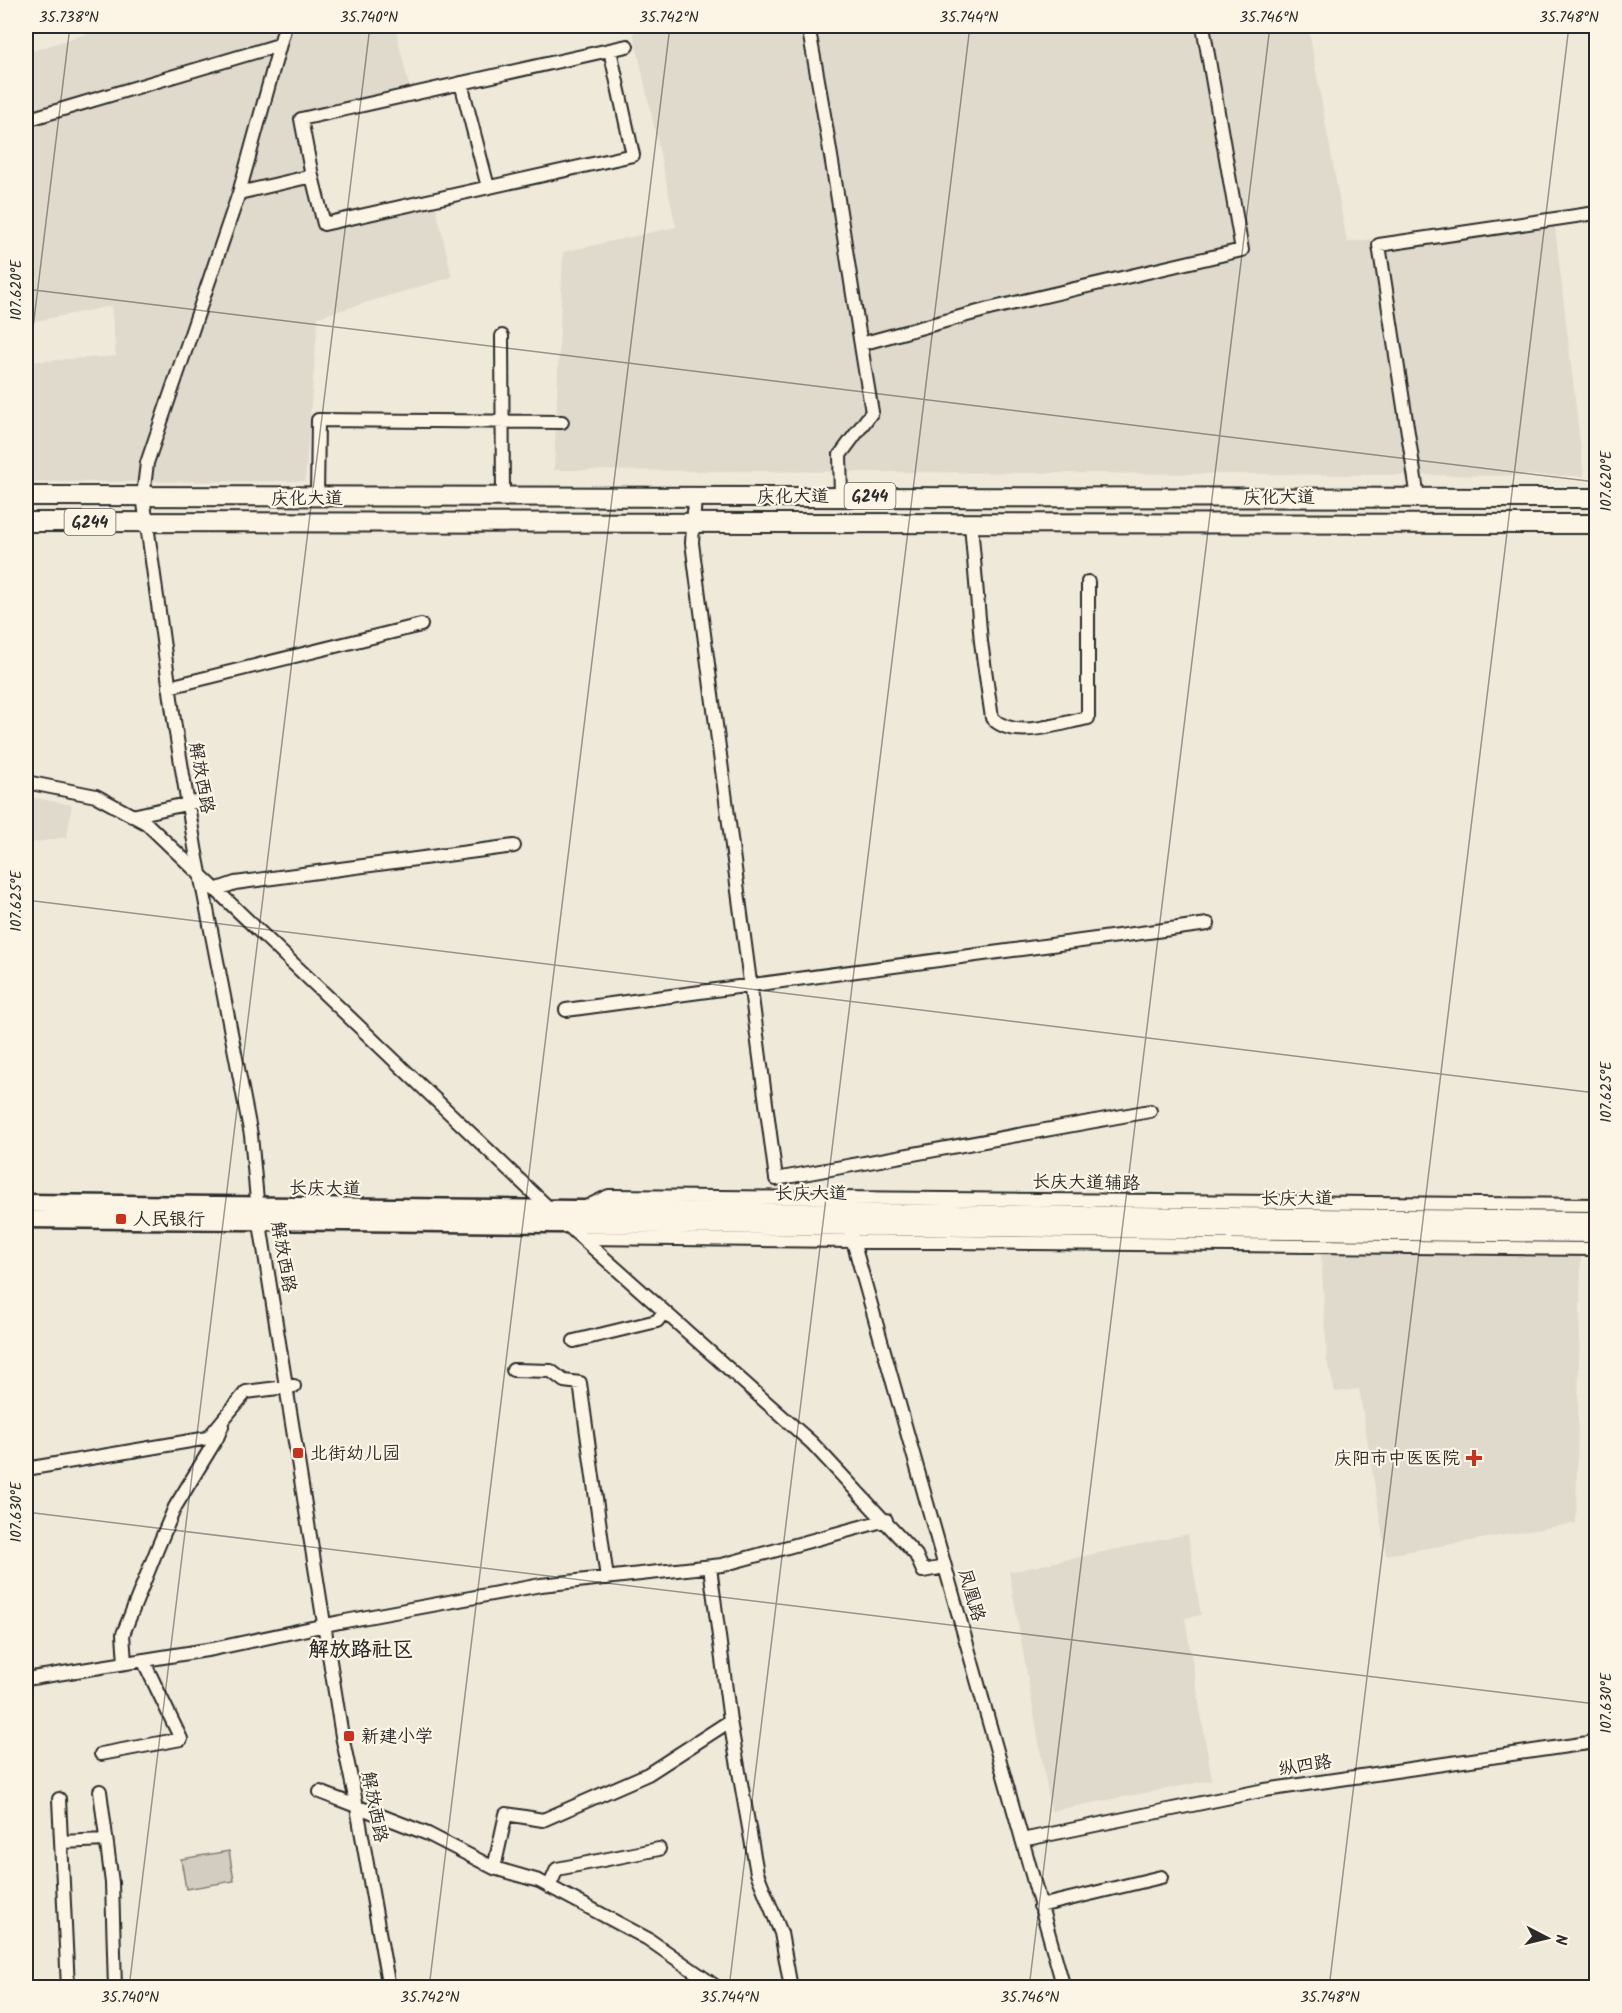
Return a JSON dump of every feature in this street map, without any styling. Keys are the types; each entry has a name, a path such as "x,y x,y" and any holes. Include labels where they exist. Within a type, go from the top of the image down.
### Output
{"highway":[{"name":"庆化大道","path":"26,496 1596,498"},
{"name":"庆化大道","path":"26,522 693,525 1596,524"}],"main road":[{"name":"长庆大道","path":"26,1203 566,1224 1596,1234"},
{"name":"长庆大道","path":"26,1219 262,1213 579,1210 853,1227 1596,1220"}],"street":[{"name":"解放西路","path":"285,26 238,193 149,455 147,497 191,802 258,1135 262,1213 328,1625 342,1736 361,1808 397,1988"},
{"path":"808,26 831,145 872,412 840,455 841,496"},
{"path":"861,344 989,309 1242,250 1203,26"},
{"path":"26,120 279,45"},
{"path":"610,50 633,155 324,224 301,119 627,46"},
{"path":"461,83 488,188"},
{"path":"238,193 312,176"},
{"path":"1418,498 1379,245 1596,213"},
{"path":"502,336 503,496"},
{"path":"317,498 318,420 562,422"},
{"path":"695,496 692,543 776,1179 1150,1111"},
{"path":"971,524 981,642 992,718 1000,727 1023,730 1088,718 1088,582"},
{"path":"173,686 420,625"},
{"path":"26,782 96,796 146,823 550,1210 812,1443 916,1554 923,1571 945,1567"},
{"path":"132,816 191,802"},
{"path":"208,884 235,883 514,846"},
{"path":"566,1010 1208,924"},
{"name":"长庆大道辅路","path":"579,1210 609,1196 1596,1205"},
{"path":"582,1238 853,1227 1596,1249"},
{"name":"凤凰路","path":"853,1227 945,1567 1026,1841"},
{"name":"凤凰路","path":"853,1227 1044,1905 1064,1988"},
{"path":"574,1341 657,1321 664,1312"},
{"path":"513,1371 551,1371 564,1382 580,1383 607,1578"},
{"path":"26,1470 208,1438 246,1392 291,1386"},
{"path":"125,1663 123,1634 175,1507 217,1438 225,1417"},
{"path":"26,1678 213,1649 541,1585 710,1567 886,1520"},
{"path":"710,1567 730,1721 757,1873 781,1933 791,1988"},
{"path":"101,1754 181,1739 143,1660"},
{"path":"494,1868 506,1814 543,1820 648,1773 730,1721"},
{"name":"纵四路","path":"1026,1841 1265,1790 1588,1743 1596,1738"},
{"name":"纵四路","path":"1026,1841 1343,1782 1588,1747 1596,1751"},
{"path":"100,1791 112,1884 115,1988"},
{"path":"320,1792 428,1834 494,1868 539,1881 648,1939 718,1988"},
{"path":"59,1799 68,1988"},
{"name":"解放西路","path":"361,1808 389,1988"},
{"path":"61,1842 106,1840"},
{"path":"549,1887 557,1869 659,1849"},
{"path":"1044,1905 1161,1877"},
{"name":"凤凰路","path":"1044,1905 1072,1988"}],"shaded area":[{"path":"111,26 395,26 410,90 297,116 323,229 435,203 452,277 318,317 305,481 26,482 26,362 116,356 111,306 26,323 26,53"},
{"path":"632,26 1308,26 1347,242 1554,219 1584,476 554,470 563,252 676,227"},
{"path":"26,796 72,805 67,837 26,844"},
{"name":"庆阳市中医医院","path":"1321,1253 1581,1255 1576,1523 1386,1555 1359,1389 1335,1392 1327,1361"},
{"path":"1188,1534 1201,1615 1185,1618 1212,1780 1051,1811 1009,1572"},
{"path":"229,1851 234,1881 186,1889 181,1859"}],"place":[{"name":"人民银行","path":"121,1219"},
{"name":"北街幼儿园","path":"298,1453"},
{"name":"庆阳市中医医院","path":"1474,1458"},
{"name":"新建小学","path":"349,1736"}],"district":[{"name":"解放路社区","path":"361,1649"}]}
